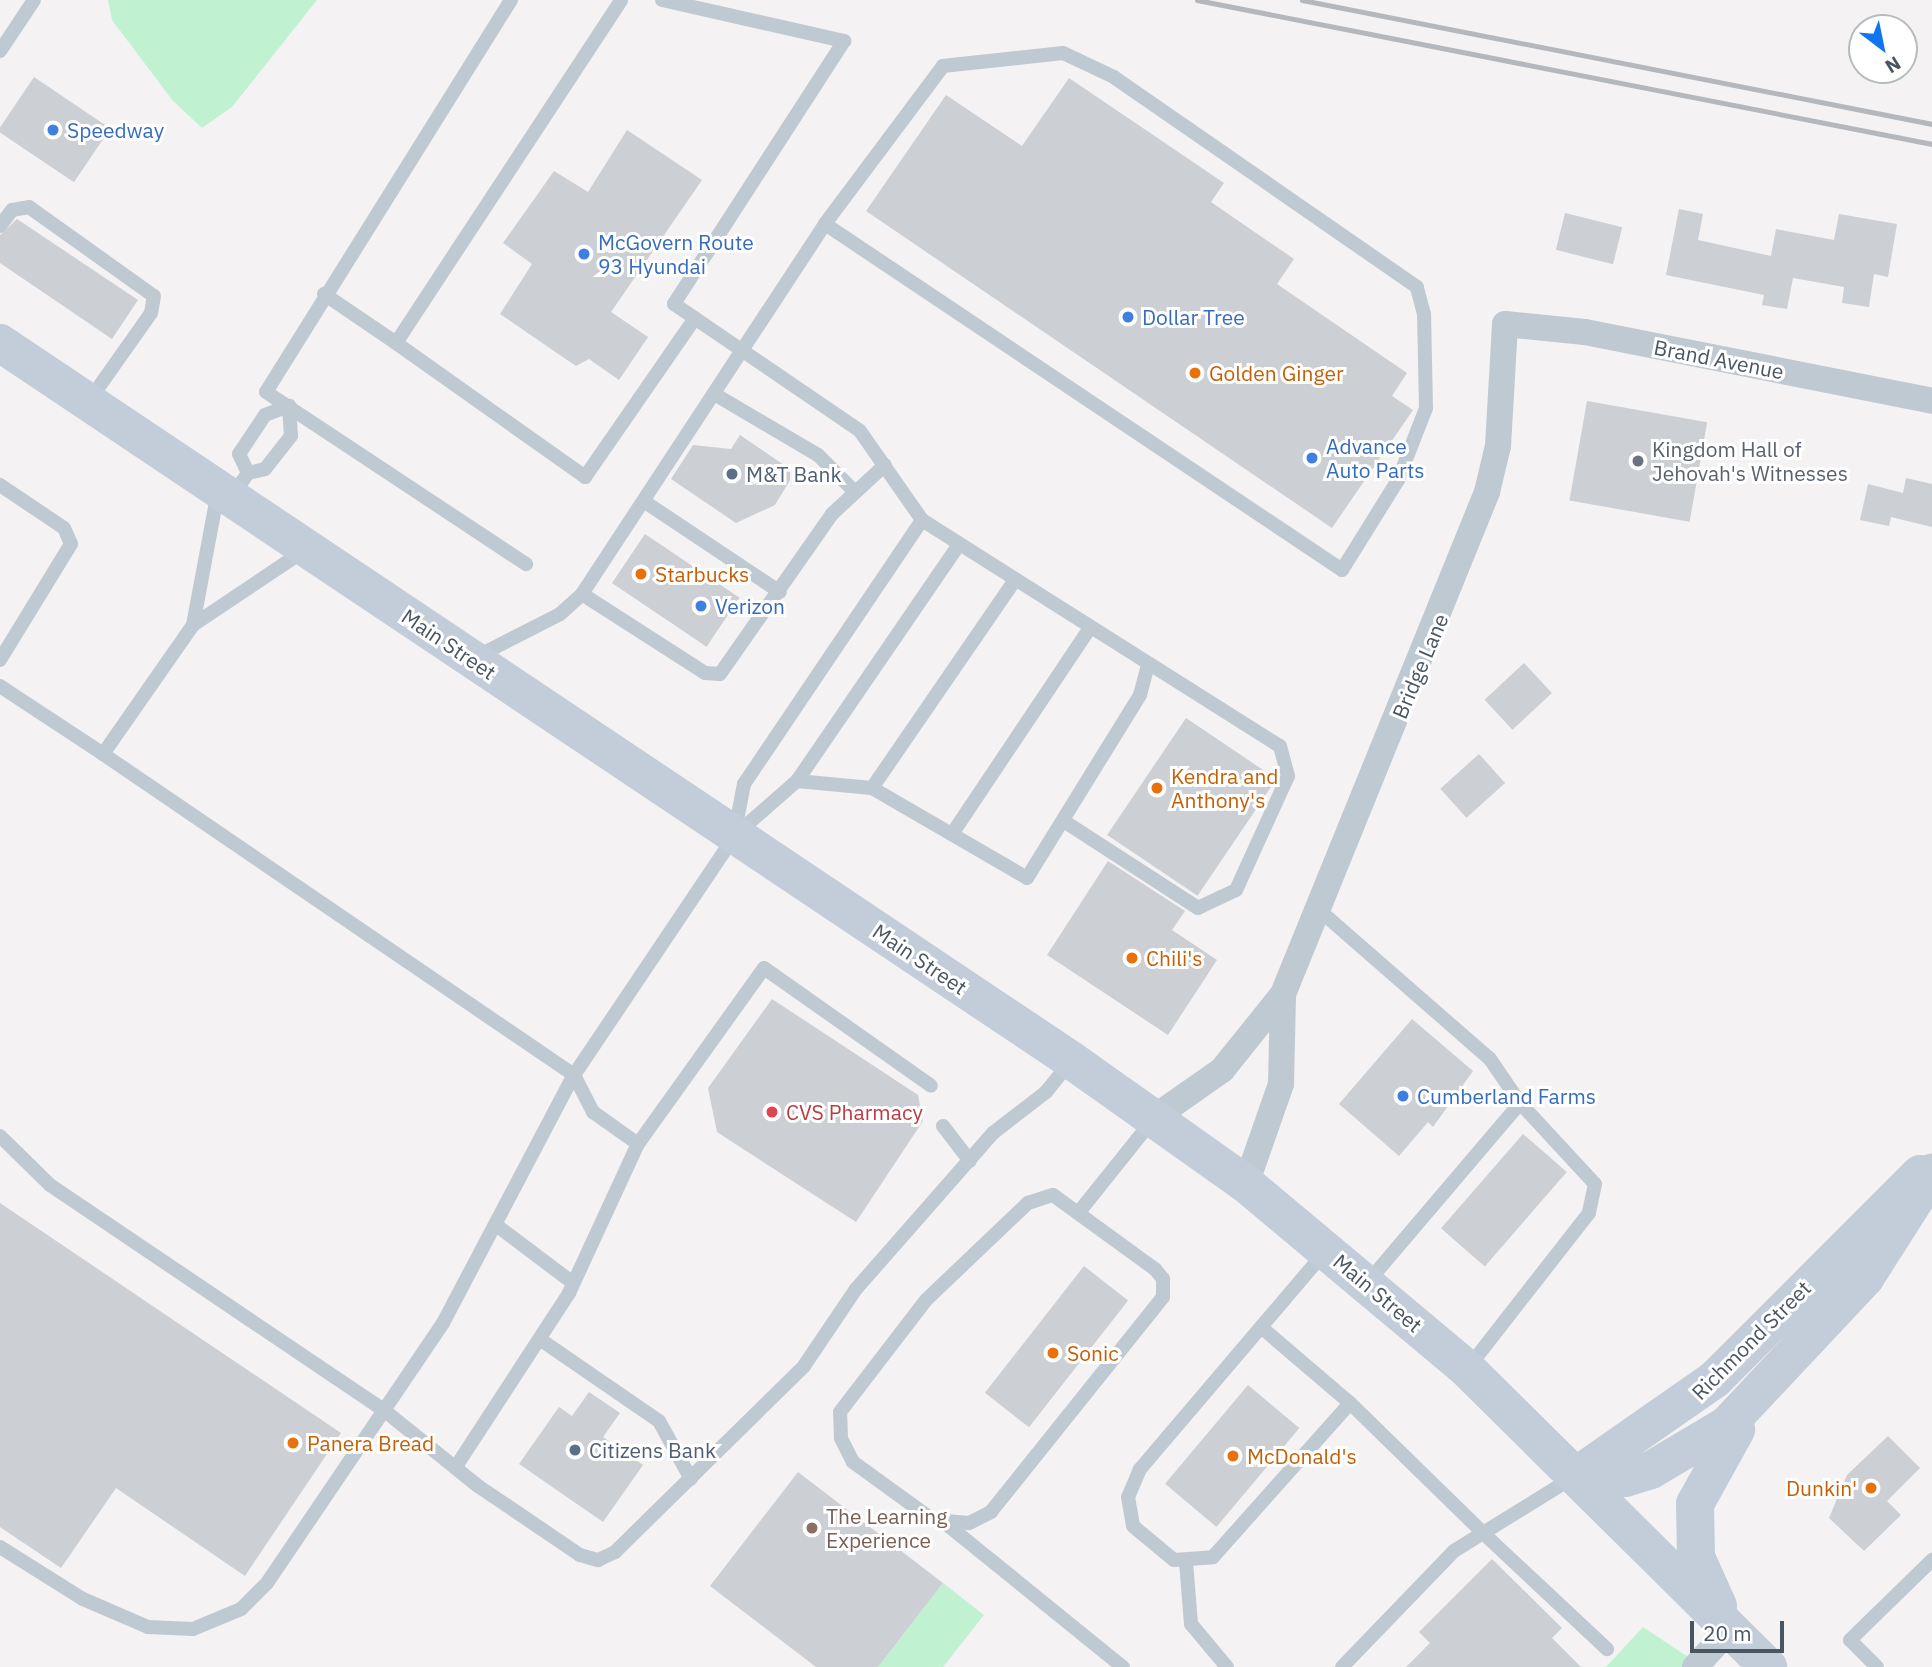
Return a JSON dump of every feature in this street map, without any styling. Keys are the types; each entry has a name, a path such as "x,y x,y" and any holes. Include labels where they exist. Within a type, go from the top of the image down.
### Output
{"main road":[{"name":"Main Street","path":"0,343 88,402 232,487 306,549 1071,1060 1246,1184 1467,1369 1768,1667"},
{"name":"Richmond Street","path":"1576,1476 1716,1379 1862,1226 1932,1165"},
{"name":"Richmond Street","path":"1576,1476 1625,1478 1651,1470 1700,1445 1760,1398 1865,1279 1932,1173"},
{"path":"1730,1629 1696,1557 1695,1504 1720,1450 1760,1398"}],"street":[{"name":"Brand Avenue","path":"1505,324 1585,332 1932,401"},
{"name":"Bridge Lane","path":"1155,1117 1222,1069 1283,993 1487,492 1498,446 1505,324"},
{"name":"Bridge Lane","path":"1246,1184 1281,1084 1283,993"},
{"path":"1695,1667 1730,1629"}],"lane":[{"path":"0,51 34,0"},
{"path":"512,0 324,294 266,391 526,564"},
{"path":"396,343 621,0"},
{"path":"662,0 844,41 674,304 853,426 885,465 922,520 1280,746 1287,787 1236,890 1198,908 1065,821"},
{"path":"472,659 560,614 582,594 716,395 825,224 943,66 1063,53 1114,77 1417,287 1429,345 1426,408 1398,480 1342,570 825,224"},
{"path":"0,226 12,210 29,206 154,296 151,313 88,402"},
{"path":"324,294 585,477 695,318"},
{"path":"716,395 818,455 855,492"},
{"path":"232,487 265,470 291,436 289,406"},
{"path":"103,754 192,625 239,454 265,415 289,406"},
{"path":"582,594 715,675 728,668 832,514 885,465"},
{"path":"0,485 64,528 71,544 0,660"},
{"path":"645,502 780,592"},
{"path":"735,835 744,783 922,520"},
{"path":"0,1547 134,1622 178,1630 214,1623 262,1589 385,1411 496,1225 574,1075 735,835 797,781 959,544"},
{"path":"192,625 306,549"},
{"path":"872,788 1015,580"},
{"path":"952,834 1090,628"},
{"path":"797,781 872,788 1027,878 1065,821 1067,806 1140,695 1148,665"},
{"path":"0,686 574,1075 593,1112 638,1144"},
{"path":"1318,909 1490,1059 1520,1103 1589,1174 1595,1195 1589,1213 1467,1369"},
{"path":"457,1465 541,1340 573,1283 638,1144 764,968 932,1086"},
{"path":"0,1136 50,1185 385,1411 457,1465 478,1486 592,1560 611,1556 804,1366 856,1289 970,1161 1071,1060"},
{"path":"1367,1283 1520,1103"},
{"path":"1079,1212 1155,1117"},
{"path":"943,1126 970,1161"},
{"path":"945,1523 981,1519 1000,1503 1163,1297 1160,1274 1053,1195 1028,1203 926,1300 845,1400 839,1425 853,1462 945,1523 1123,1667"},
{"path":"496,1225 573,1283"},
{"path":"1328,1250 1130,1487 1129,1517 1139,1534 1164,1556 1186,1562 1222,1552 1350,1403"},
{"path":"1261,1327 1350,1403 1607,1649"},
{"path":"541,1340 659,1421 691,1479"},
{"path":"1342,1667 1454,1551 1576,1476"},
{"path":"1877,1667 1850,1640 1932,1560"},
{"path":"1186,1562 1191,1624 1227,1667"}],"green space":[{"path":"108,0 317,0 232,107 202,128 173,101 112,20"},
{"path":"943,1583 984,1615 943,1667 878,1667"},
{"path":"1643,1627 1703,1667 1606,1667"}],"building":[{"path":"34,77 110,128 74,182 0,132 0,127"},
{"path":"1069,78 1224,183 1211,202 1294,259 1277,284 1407,373 1392,396 1413,410 1332,528 866,211 946,95 1022,146"},
{"name":"McGovern Route 93 Hyundai","path":"627,130 702,180 611,312 648,337 619,380 589,359 576,366 500,314 532,264 503,243 554,171 588,192"},
{"path":"1679,209 1703,214 1698,240 1771,256 1776,229 1834,240 1839,214 1897,224 1888,277 1874,274 1869,307 1842,303 1844,287 1793,278 1787,309 1762,305 1764,295 1666,275"},
{"path":"1565,213 1622,227 1613,264 1556,250"},
{"path":"17,219 138,300 112,339 0,263 0,235"},
{"name":"Kingdom Hall of Jehovah's Witnesses","path":"1587,401 1707,422 1690,522 1569,500"},
{"name":"M&T Bank","path":"740,435 790,469 790,480 775,505 736,523 671,479 693,445 731,449"},
{"path":"1906,478 1932,484 1932,527 1891,517 1889,526 1860,520 1868,484 1903,493"},
{"path":"645,534 740,598 707,647 612,583"},
{"path":"1524,663 1552,693 1512,730 1485,700"},
{"path":"1186,718 1276,779 1198,896 1107,835"},
{"path":"1479,754 1505,783 1466,818 1440,789"},
{"name":"Chili's","path":"1108,861 1185,911 1172,930 1217,960 1168,1035 1047,955"},
{"name":"CVS Pharmacy","path":"772,999 918,1095 923,1121 856,1222 717,1132 708,1088"},
{"name":"Cumberland Farms","path":"1412,1019 1473,1071 1433,1127 1428,1122 1399,1156 1339,1104"},
{"name":"Cumberland Farms","path":"1523,1134 1567,1172 1485,1266 1441,1228"},
{"path":"0,1203 341,1433 245,1576 116,1488 61,1568 0,1527"},
{"name":"Sonic","path":"1084,1266 1128,1300 1029,1427 985,1393"},
{"name":"McDonald's","path":"1248,1385 1299,1428 1216,1527 1165,1484"},
{"name":"Citizens Bank","path":"589,1392 620,1413 603,1437 643,1465 603,1522 519,1464 559,1407 572,1416"},
{"name":"Dunkin'","path":"1888,1436 1920,1468 1887,1501 1901,1515 1864,1551 1829,1518 1847,1475"},
{"name":"The Learning Experience","path":"798,1472 943,1583 878,1667 816,1667 710,1586"},
{"path":"1492,1559 1562,1628 1552,1638 1581,1667 1406,1667 1430,1643 1419,1632"}],"railway":[{"path":"1197,0 1932,144"},
{"path":"1302,0 1932,124"}],"place":[{"name":"Speedway","path":"53,130"},
{"name":"McGovern Route 93 Hyundai","path":"584,254"},
{"name":"Dollar Tree","path":"1128,317"},
{"name":"Golden Ginger","path":"1195,373"},
{"name":"Advance Auto Parts","path":"1312,458"},
{"name":"Kingdom Hall of Jehovah's Witnesses","path":"1638,461"},
{"name":"M&T Bank","path":"732,474"},
{"name":"Starbucks","path":"641,574"},
{"name":"Verizon","path":"701,606"},
{"name":"Kendra and Anthony's","path":"1157,788"},
{"name":"Chili's","path":"1132,958"},
{"name":"Cumberland Farms","path":"1403,1096"},
{"name":"CVS Pharmacy","path":"772,1112"},
{"name":"Sonic","path":"1053,1353"},
{"name":"Panera Bread","path":"293,1443"},
{"name":"Citizens Bank","path":"575,1450"},
{"name":"McDonald's","path":"1233,1456"},
{"name":"Dunkin'","path":"1871,1488"},
{"name":"The Learning Experience","path":"812,1528"}]}
